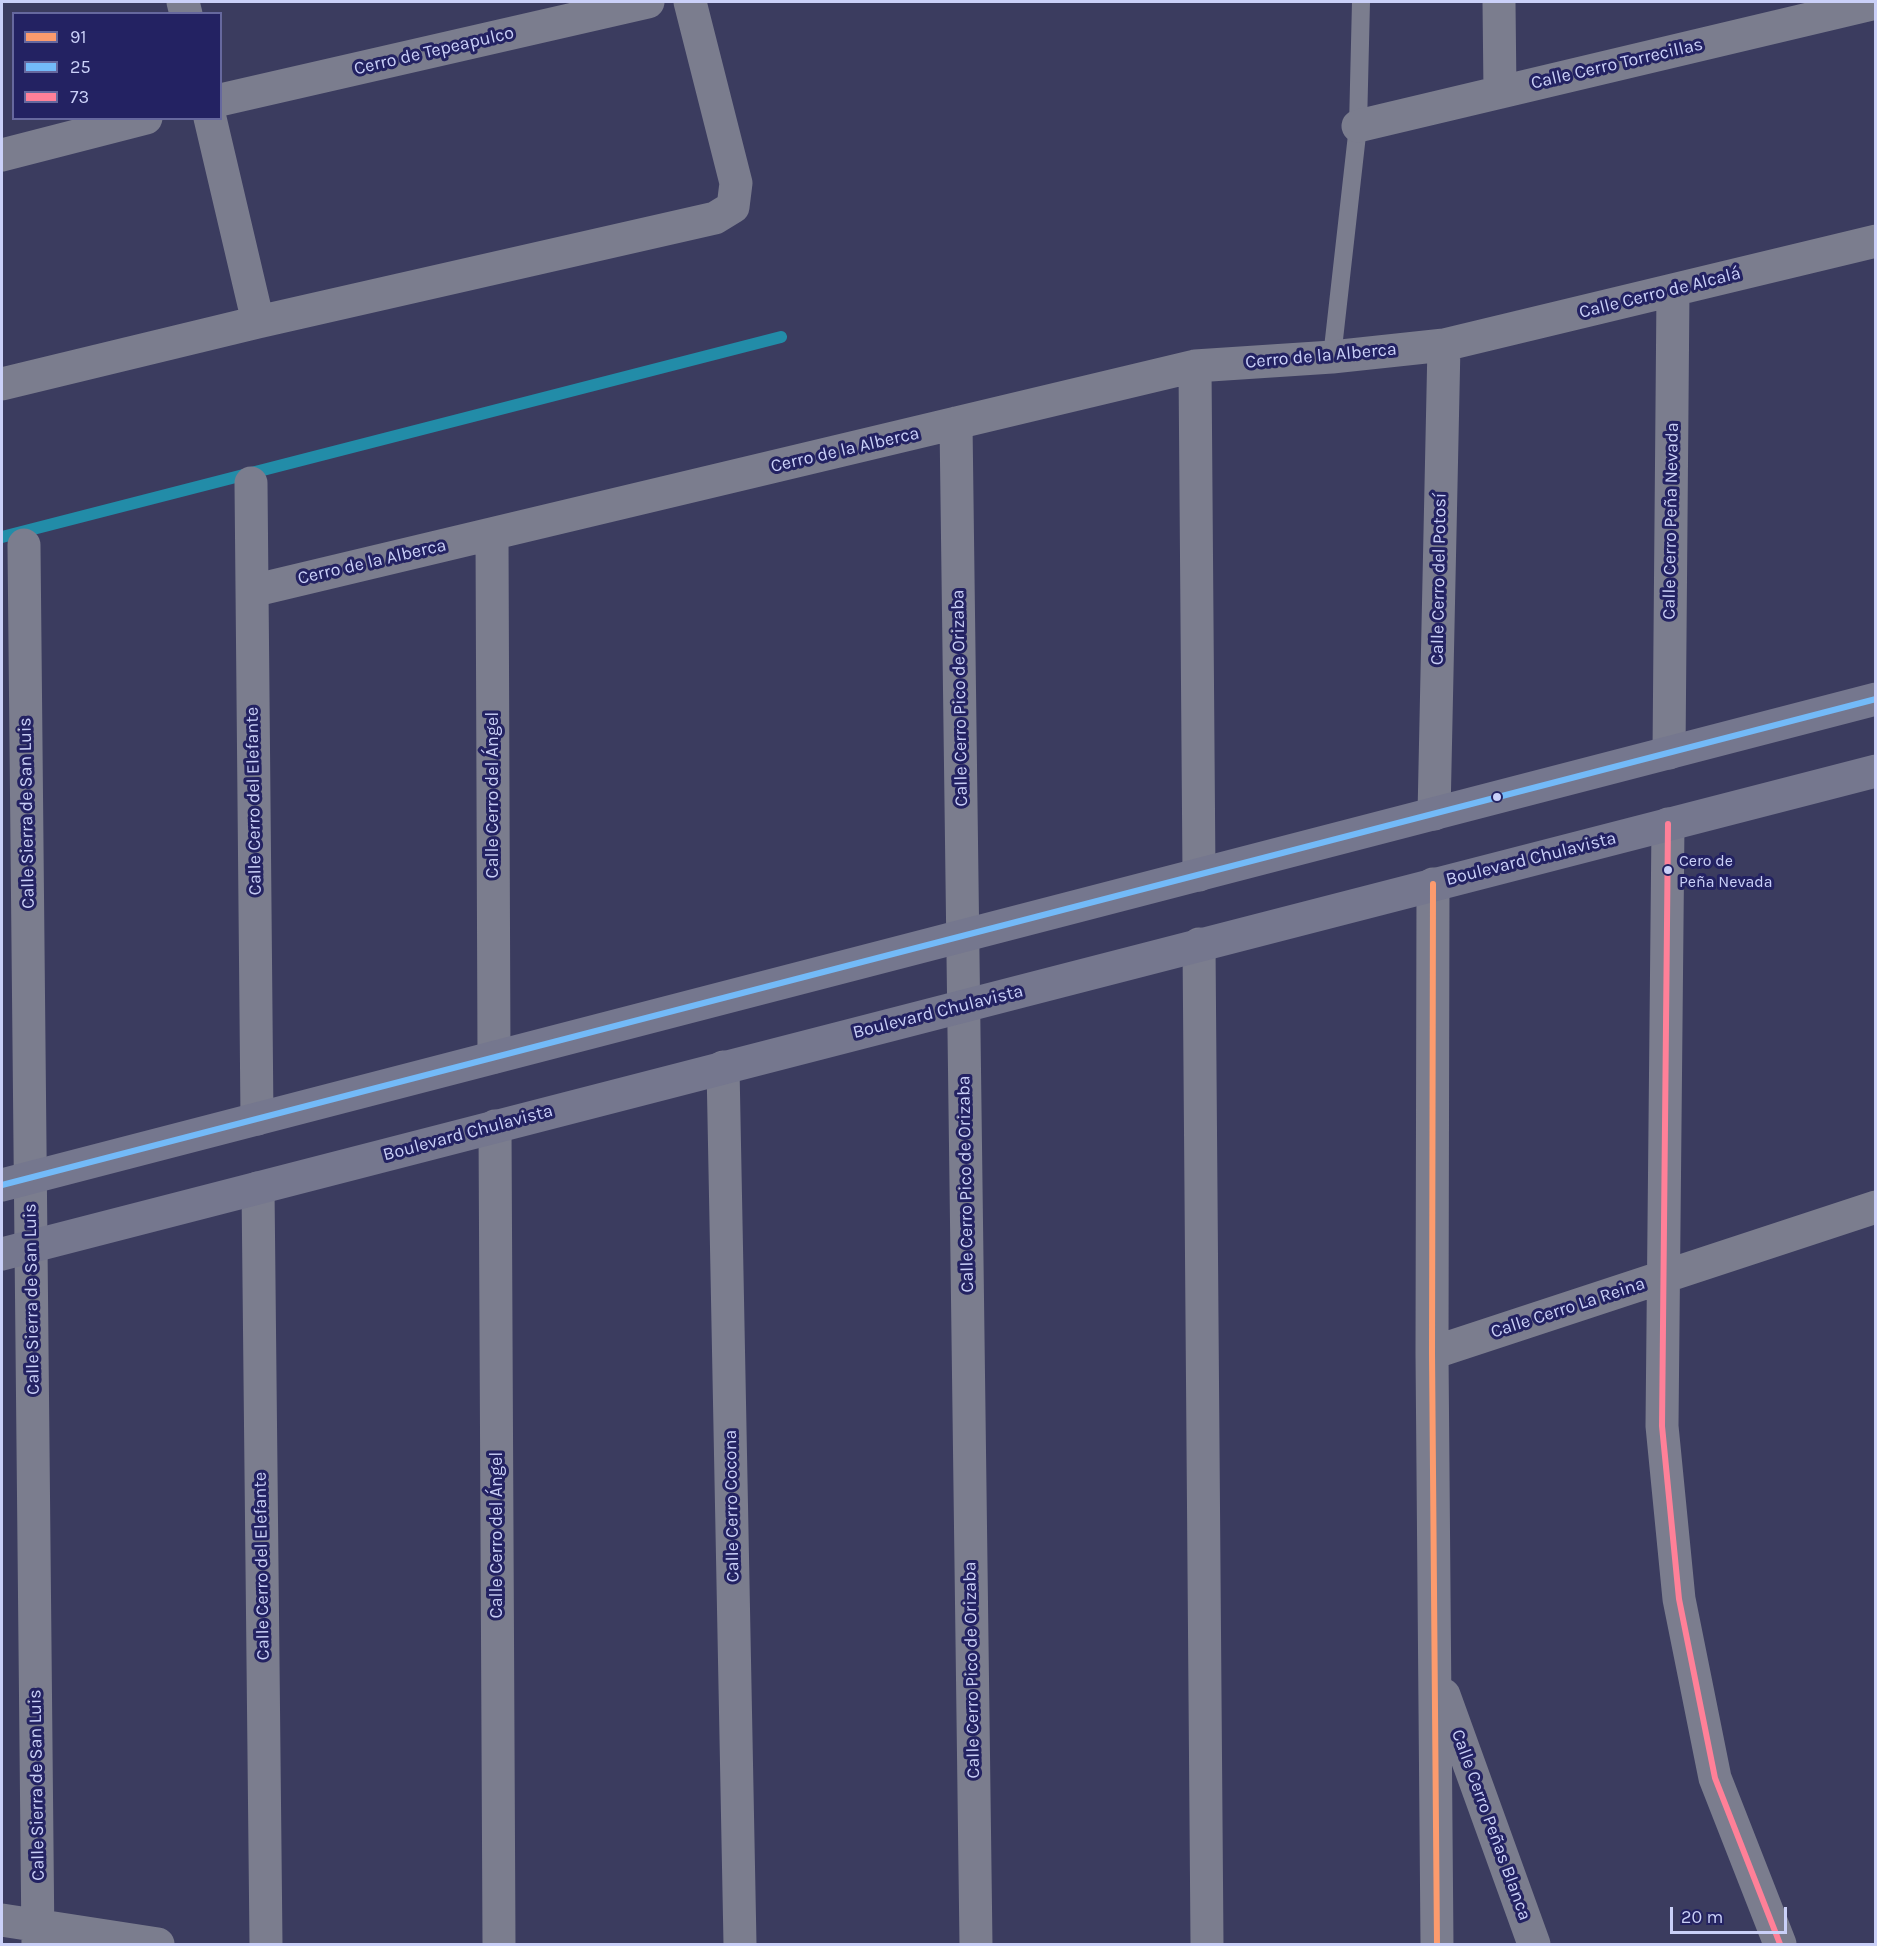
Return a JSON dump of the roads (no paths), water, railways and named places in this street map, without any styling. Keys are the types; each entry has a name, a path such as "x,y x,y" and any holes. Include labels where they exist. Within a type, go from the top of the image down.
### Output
{"main road":[{"path":"16,1181 1875,699"},
{"name":"Boulevard Chulavista","path":"17,1250 1875,771"}],"street":[{"name":"Cerro de Tepeapulco","path":"222,100 648,2"},
{"path":"2,384 258,322 715,218 733,207 736,183 690,2"},
{"path":"1499,2 1500,92"},
{"name":"Calle Cerro Torrecillas","path":"1358,126 1875,3"},
{"path":"2,155 139,120"},
{"path":"210,120 258,322"},
{"name":"Calle Cerro de Alcalá","path":"1444,345 1875,241"},
{"name":"Calle Cerro Peña Nevada","path":"1669,753 1674,290"},
{"name":"Cerro de la Alberca","path":"252,591 1195,366 1332,357 1444,345"},
{"name":"Calle Cerro del Potosí","path":"1434,814 1444,345"},
{"path":"1195,366 1199,875"},
{"name":"Calle Cerro Pico de Orizaba","path":"956,423 976,1944"},
{"name":"Calle Cerro del Elefante","path":"251,483 257,1119"},
{"name":"Calle Cerro del Ángel","path":"492,534 494,1057"},
{"name":"Calle Sierra de San Luis","path":"24,545 13,651 16,1181 38,1935"},
{"path":"1668,824 1662,1426 1679,1599 1715,1778 1780,1944"},
{"path":"1433,884 1432,1353 1437,1944"},
{"path":"1199,944 1207,1944"},
{"name":"Calle Cerro Cocona","path":"723,1067 740,1944"},
{"name":"Calle Cerro del Ángel","path":"495,1126 499,1944"},
{"name":"Calle Cerro del Elefante","path":"258,1188 266,1944"},
{"name":"Calle Cerro La Reina","path":"1432,1353 1875,1207"},
{"name":"Calle Cerro Peñas Blanca","path":"1435,1672 1534,1944"},
{"path":"2,1920 38,1935 158,1944"}],"lane":[{"path":"1332,357 1358,126 1361,2"}],"waterway":[{"path":"2,537 781,337"}],"place":[{"name":"Cero de Peña Nevada","path":"1668,870"}]}
